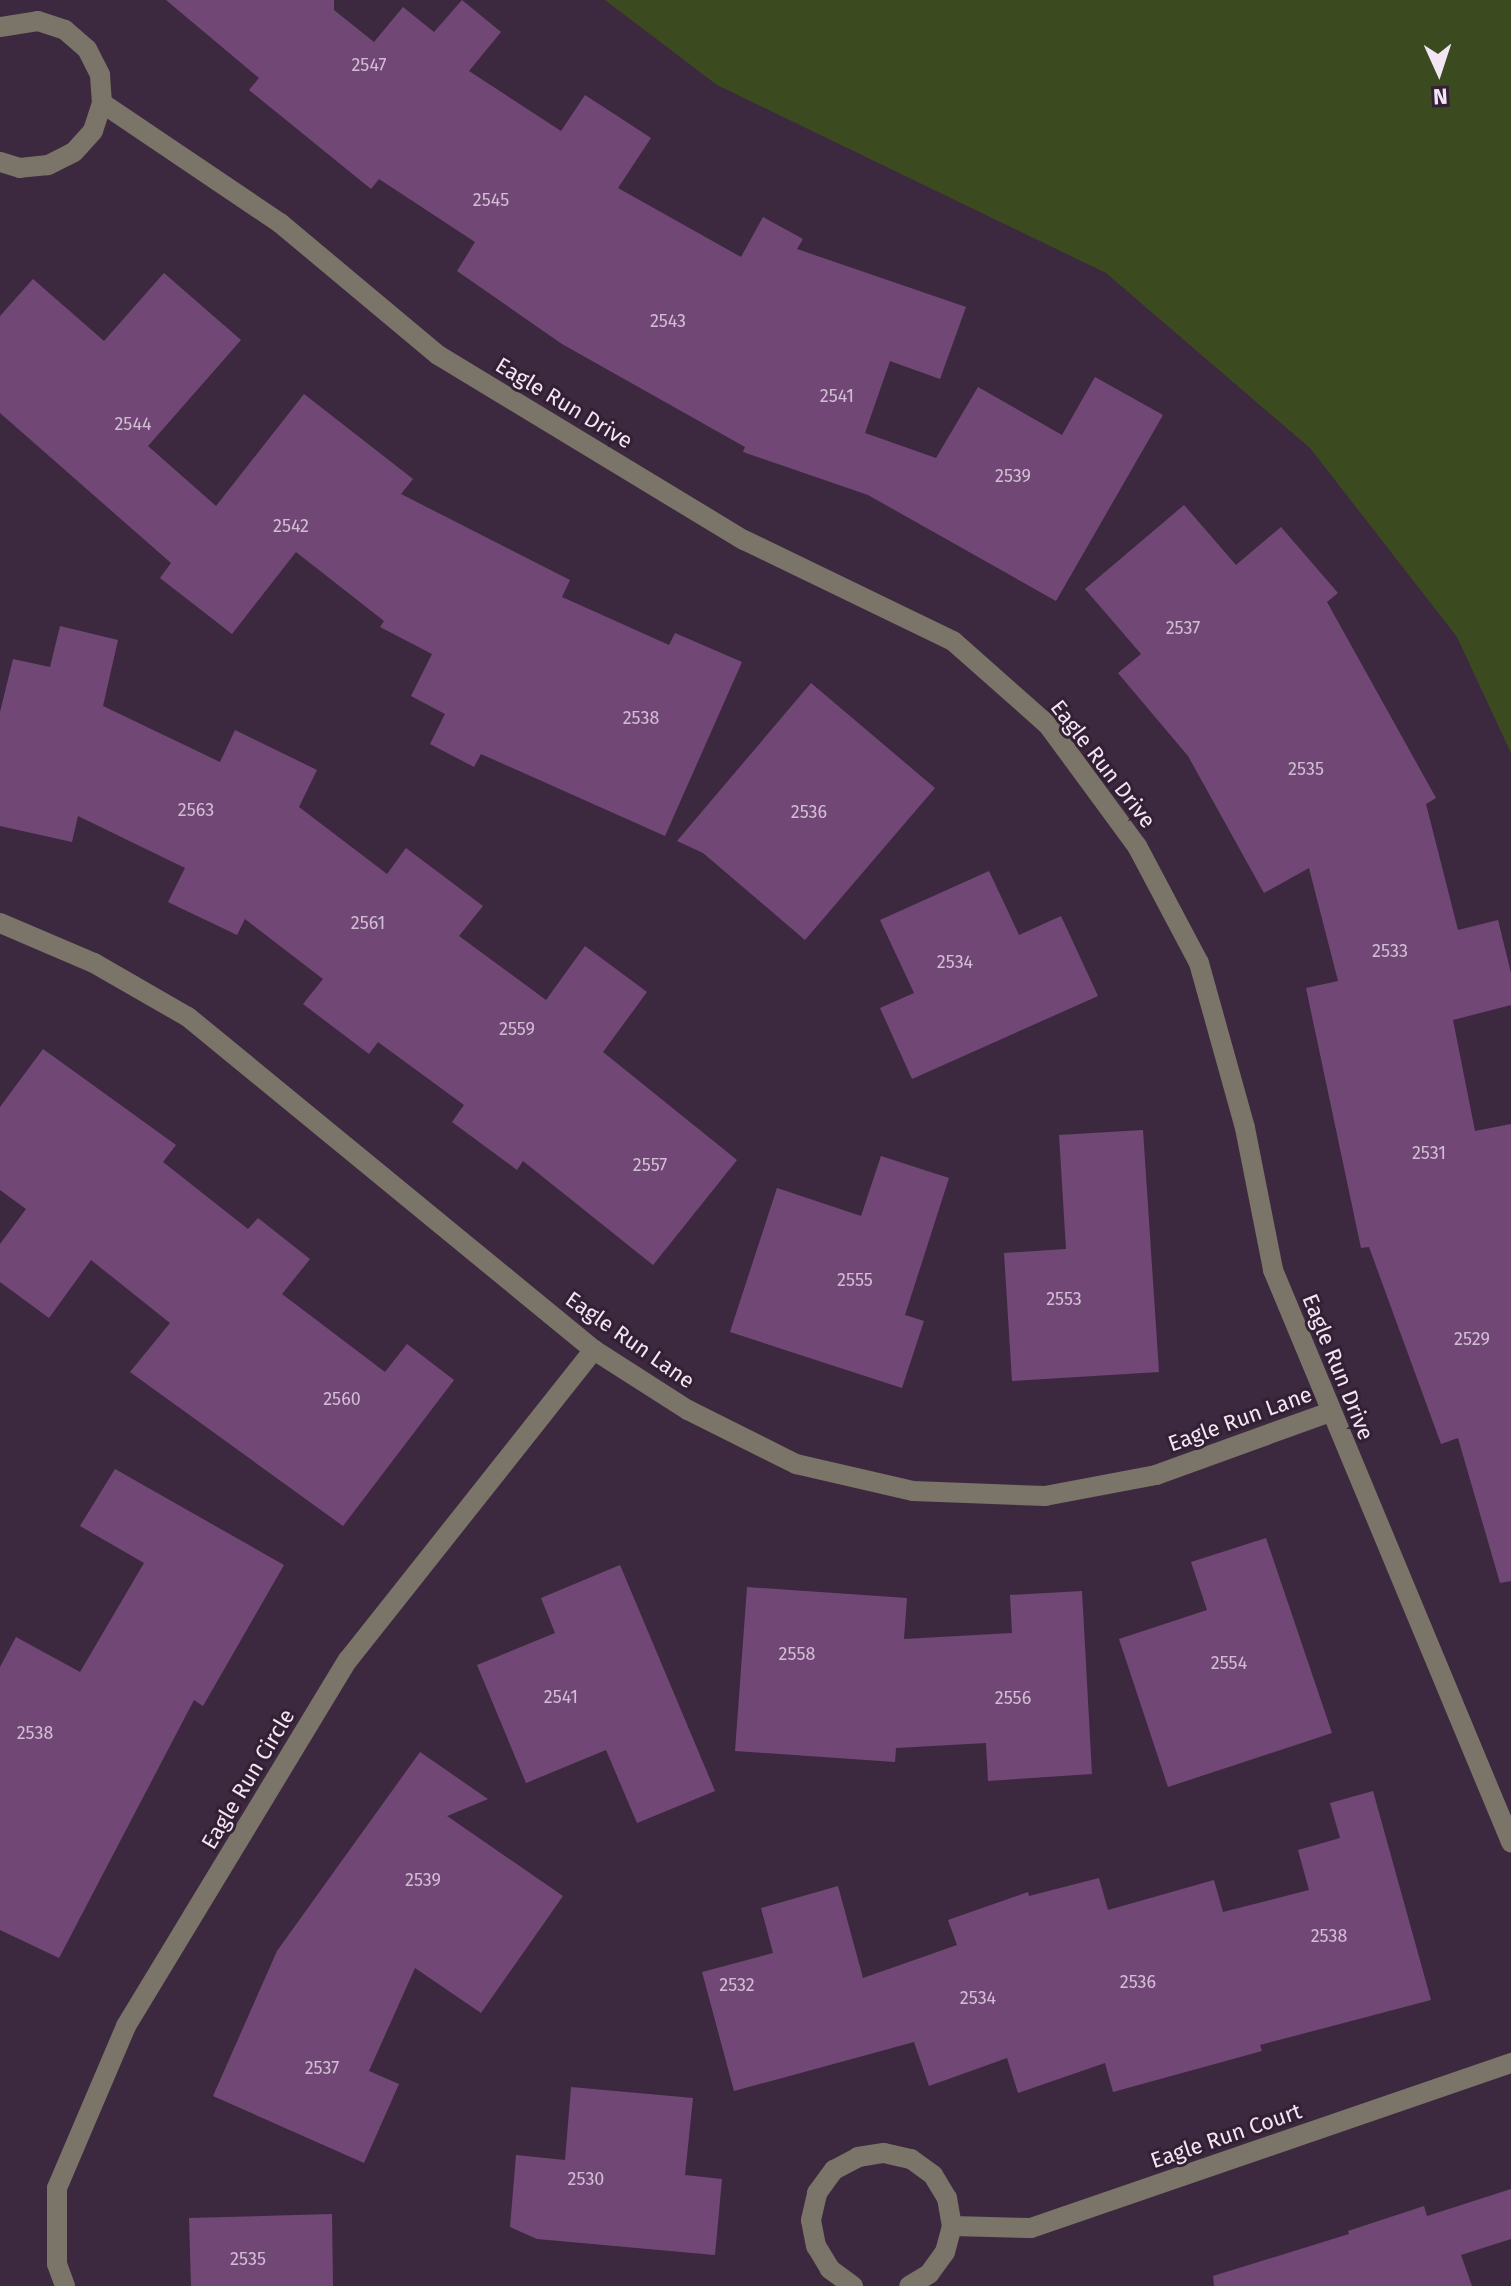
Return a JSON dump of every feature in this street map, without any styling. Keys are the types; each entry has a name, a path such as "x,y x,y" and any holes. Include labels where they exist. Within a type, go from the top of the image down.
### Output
{"street":[{"path":"0,27 38,21 65,30 87,49 100,75 102,103 93,131 74,152 48,165 20,168 0,162"},
{"name":"Eagle Run Drive","path":"102,103 280,223 438,355 744,540 953,641 1048,725 1137,846 1199,963 1245,1128 1273,1270 1511,1842"},
{"name":"Eagle Run Lane","path":"0,923 94,963 188,1017 594,1350 688,1410 796,1464 913,1491 1059,1494 1169,1471 1330,1412"},
{"name":"Eagle Run Circle","path":"65,2286 57,2264 57,2188 126,2026 348,1660 594,1350"},
{"name":"Eagle Run Court","path":"952,2226 1031,2228 1511,2063"},
{"path":"853,2286 830,2269 816,2246 811,2220 817,2193 834,2170 858,2157 884,2153 911,2159 933,2175 947,2198 952,2226 945,2252 929,2274 909,2286"}],"green space":[{"path":"605,0 1511,0 1511,753 1457,637 1310,448 1106,273 717,85"}],"building":[{"path":"166,0 334,0 334,10 374,42 403,7 434,32 462,0 501,32 469,71 561,131 585,95 651,138 618,188 741,257 763,217 803,239 797,249 966,307 940,379 890,361 865,433 936,458 978,387 1062,435 1095,377 1163,415 1056,601 868,495 743,452 745,447 562,344 457,271 475,242 379,179 371,189 249,90 259,78"},
{"path":"164,273 241,340 148,446 216,506 304,394 413,479 401,494 570,580 562,597 669,645 675,633 742,662 665,836 481,754 474,767 430,744 445,714 411,696 432,654 380,627 384,621 296,552 232,634 160,578 171,563 0,413 0,316 33,279 104,341"},
{"path":"1184,505 1236,565 1281,527 1338,593 1327,602 1436,798 1426,804 1458,930 1498,920 1511,973 1511,1005 1453,1020 1475,1131 1511,1124 1511,1581 1500,1583 1458,1438 1441,1444 1369,1247 1361,1248 1306,988 1338,981 1309,868 1264,893 1188,756 1118,673 1141,654 1085,589"},
{"path":"60,626 118,640 103,706 220,762 235,730 317,770 299,807 387,874 406,848 483,906 459,936 546,1000 585,946 647,992 603,1052 737,1160 653,1265 523,1161 517,1170 452,1122 464,1105 378,1042 369,1054 303,1004 323,979 245,919 237,935 168,902 185,868 78,816 72,842 0,826 0,712 13,659 50,667"},
{"path":"811,683 935,788 805,940 703,853 677,841"},
{"path":"989,871 1019,935 1061,916 1098,996 912,1079 880,1008 914,993 880,920"},
{"path":"43,1049 176,1145 163,1162 248,1229 258,1218 310,1259 282,1294 385,1372 407,1344 454,1380 343,1526 130,1372 170,1323 91,1260 49,1318 0,1282 0,1244 26,1209 0,1190 0,1107"},
{"path":"1143,1130 1159,1372 1012,1381 1004,1253 1066,1249 1059,1135"},
{"path":"881,1156 949,1178 905,1315 924,1321 902,1388 730,1332 777,1188 861,1216"},
{"path":"115,1469 284,1565 203,1706 194,1700 59,1958 0,1930 0,1667 16,1637 80,1672 144,1563 80,1526"},
{"path":"1266,1538 1332,1733 1168,1787 1119,1639 1207,1610 1191,1562"},
{"path":"620,1565 715,1791 637,1823 606,1750 526,1783 477,1665 555,1633 541,1598"},
{"path":"747,1587 907,1598 904,1639 1012,1633 1010,1595 1082,1591 1092,1774 988,1781 986,1743 896,1748 895,1762 735,1751"},
{"path":"420,1752 488,1799 447,1816 563,1896 481,2013 415,1968 369,2071 399,2084 364,2163 213,2096 277,1951"},
{"path":"1373,1791 1431,2000 1260,2045 1262,2051 1113,2092 1105,2063 1018,2093 1007,2058 929,2086 914,2042 734,2091 702,1972 773,1953 761,1908 838,1886 863,1978 957,1945 948,1920 1028,1892 1029,1896 1099,1878 1108,1910 1214,1880 1223,1912 1309,1890 1298,1850 1340,1838 1330,1803"},
{"path":"571,2087 693,2098 685,2175 722,2179 715,2255 537,2239 510,2227 516,2155 565,2160"},
{"path":"1511,2189 1511,2239 1461,2255 1472,2286 1214,2286 1213,2276 1349,2234 1348,2231 1424,2206 1427,2216"},
{"path":"332,2214 333,2286 191,2286 189,2218"}]}
